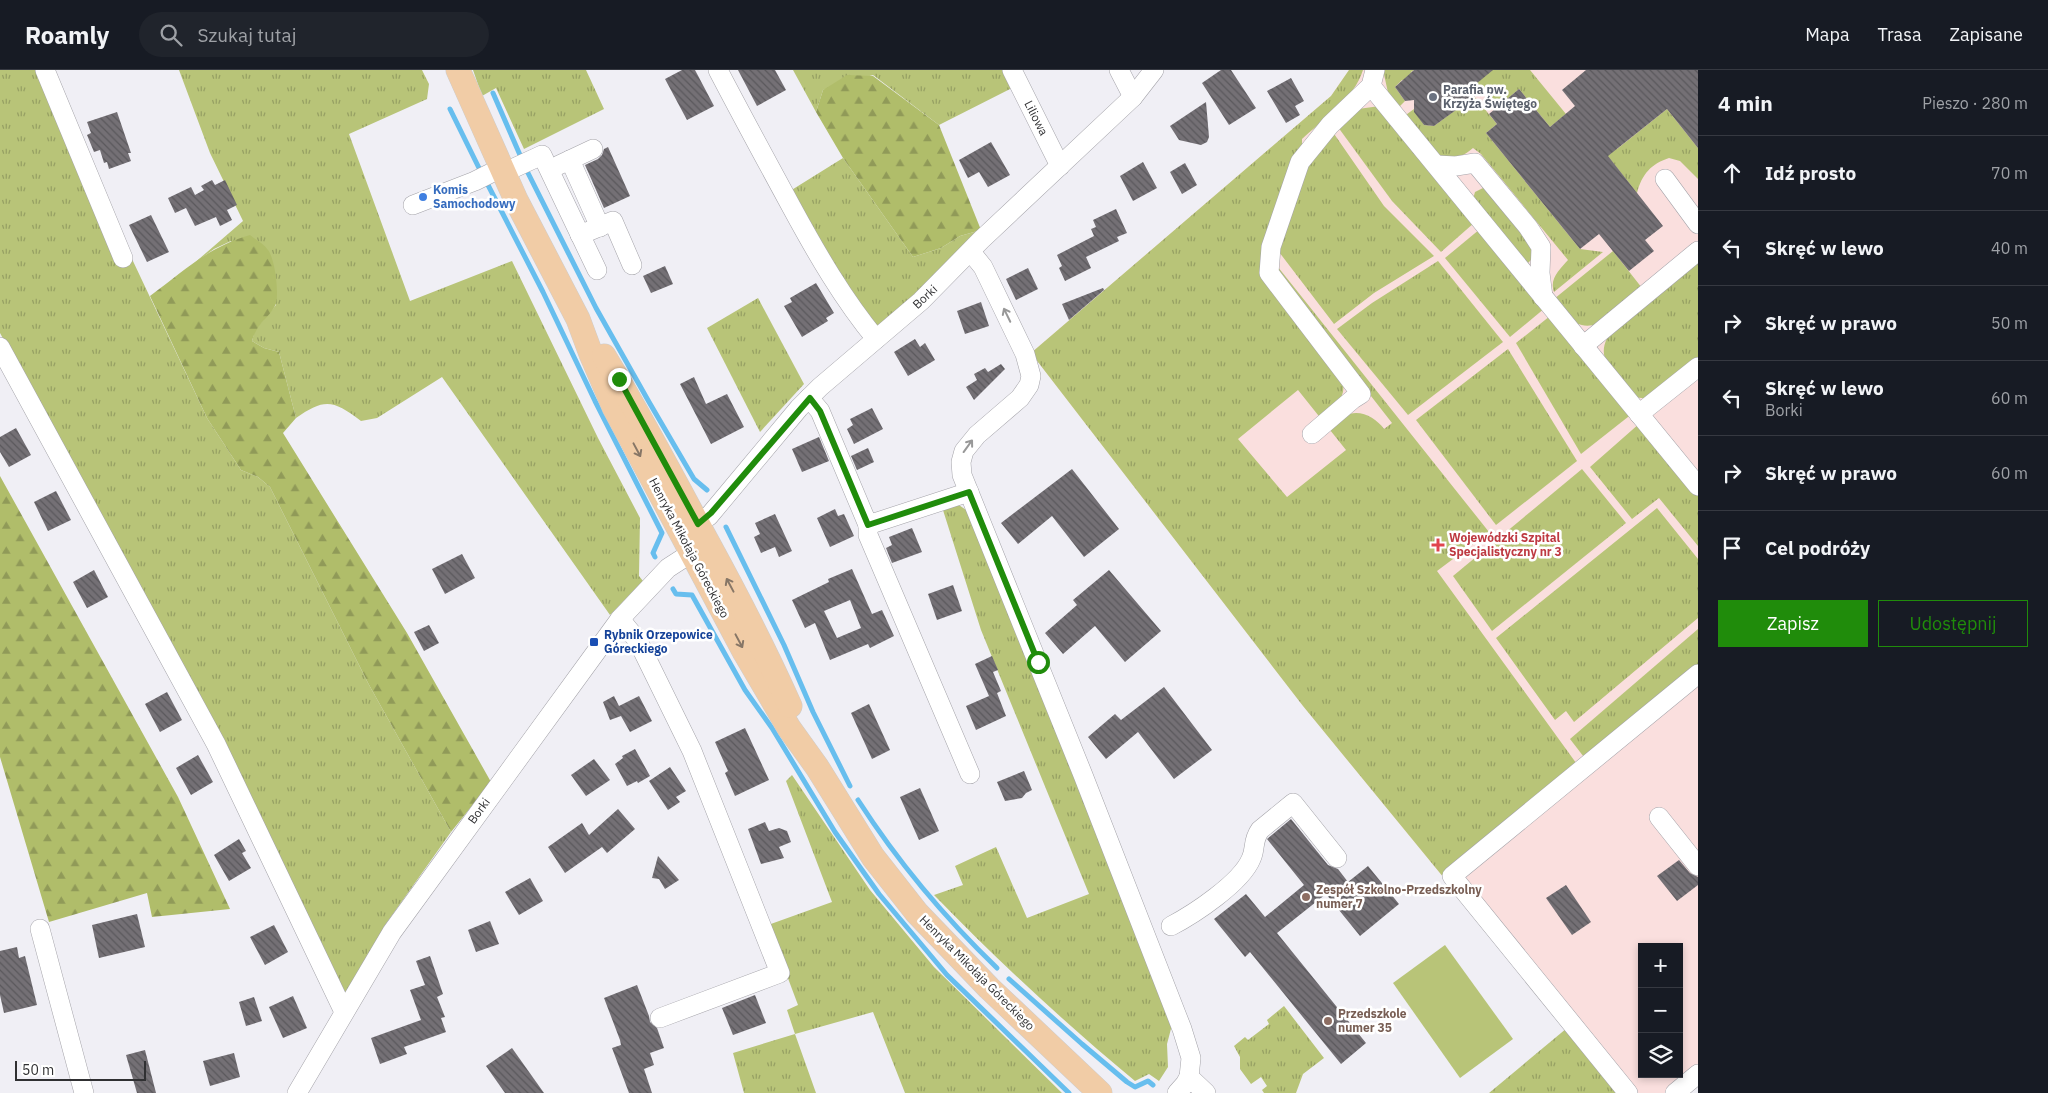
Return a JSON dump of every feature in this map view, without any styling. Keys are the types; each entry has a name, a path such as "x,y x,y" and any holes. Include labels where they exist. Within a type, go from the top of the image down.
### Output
{"main road":[{"name":"Henryka Mikołaja Góreckiego","path":"459,71 502,170 578,320 600,349 632,401 695,538 772,665 817,767 869,852 922,918 989,988 1100,1093"}],"street":[{"path":"45,70 123,258"},
{"path":"718,70 834,282 857,316 876,339"},
{"name":"Liliowa","path":"1012,70 1060,166"},
{"path":"1119,70 1133,97"},
{"name":"Borki","path":"297,1093 392,932 620,619 695,538 711,513 810,398 921,301 1133,97 1154,70"},
{"path":"1312,434 1353,398 1361,394 1269,272 1271,247 1300,162 1330,124 1373,78 1436,166 1698,486"},
{"path":"549,169 593,149"},
{"path":"413,205 542,155 597,270"},
{"path":"570,160 600,227"},
{"path":"1436,166 1476,163 1542,247 1540,274 1543,297"},
{"path":"1665,179 1698,224"},
{"path":"580,235 613,221 632,265"},
{"path":"1583,346 1698,251"},
{"path":"971,252 983,267 1029,362 1031,376 1029,385 1020,398 977,435 964,451 961,469 1182,1029 1191,1058 1189,1077 1177,1093"},
{"path":"0,347 216,744 344,1012"},
{"path":"1639,414 1698,367"},
{"path":"810,398 820,411 868,525 868,535 902,619 970,774"},
{"path":"868,525 969,492"},
{"path":"620,619 638,642 692,750 780,973 660,1018"},
{"path":"1628,1093 1452,876 1698,674"},
{"path":"1171,926 1196,913 1235,881 1252,859 1256,835 1293,803 1337,858"},
{"path":"1658,817 1698,866"},
{"path":"40,929 84,1093"},
{"path":"1675,1093 1698,1074"},
{"path":"1189,1077 1206,1093"}],"shaded area":[{"name":"Wojewódzki Szpital Specjalistyczny nr 3","path":"1349,70 1698,70 1698,1081 1684,1093 1620,1093 1303,706 1031,353 1331,96"}],"green space":[{"path":"0,70 39,70 132,259 207,418 241,470 258,477 270,487 368,683 451,832 383,928 386,935 343,998 74,468 0,333"},
{"path":"179,70 422,70 429,84 427,99 349,134 410,301 512,261 598,438 640,518 639,576 643,581 610,615 442,377 377,418 361,421 343,409 329,404 314,407 296,418 279,352 264,348 252,341 255,330 276,305 231,241 214,249 192,265 243,221 210,153"},
{"path":"473,70 586,70 604,109 524,149 496,88 482,96"},
{"path":"793,70 1008,70 1016,86 939,125 873,75 823,90 816,112"},
{"path":"1349,70 1363,70 1353,90 1337,108 1302,139 1302,147 1269,226 1261,259 1260,276 1341,375 1343,383 1342,395 1336,405 1322,420 1298,390 1238,439 1287,497 1346,450 1330,430 1345,416 1356,413 1367,415 1384,429 1392,423 1279,278 1274,262 1489,532 1437,571 1579,767 1444,878 1303,706 1031,353 1331,96"},
{"path":"1383,70 1414,70 1411,72 1412,78 1408,81 1402,80 1395,87 1405,101 1399,107 1389,97"},
{"path":"1482,70 1530,70 1566,114 1550,127 1519,89 1499,106 1507,116 1504,118 1476,84"},
{"path":"847,75 873,76 939,125 981,230 960,236 941,248 913,257 843,158 816,112 823,90"},
{"path":"1469,90 1497,124 1486,133 1580,249 1603,252 1554,292 1554,279 1568,260 1481,154 1473,148 1462,156 1442,157 1426,145 1403,117 1414,109 1424,125 1434,126 1465,103 1464,95"},
{"path":"1380,106 1474,223 1441,252 1392,201 1335,123 1358,109"},
{"path":"1667,109 1698,148 1698,179 1680,161 1669,158 1657,163 1648,171 1637,193 1602,149 1617,149"},
{"path":"1330,128 1384,206 1434,256 1374,293 1334,324 1276,248 1308,150"},
{"path":"843,158 913,257 941,248 960,236 981,230 919,293 876,331 842,284 790,191"},
{"path":"1483,188 1491,190 1534,248 1534,257 1526,265 1473,199 1475,192"},
{"path":"1480,229 1545,308 1510,337 1445,258"},
{"path":"250,235 271,254 275,269 277,295 275,306 259,326 252,341 264,348 279,352 296,418 283,433 407,633 491,782 451,832 368,683 270,487 258,477 241,470 207,418 150,296 209,253 221,246"},
{"path":"1613,251 1642,288 1598,324 1590,326 1577,323 1567,316 1554,299"},
{"path":"1438,261 1503,342 1408,415 1337,329 1372,303"},
{"path":"1698,261 1698,359 1649,399 1629,395 1605,360 1604,348 1609,335"},
{"path":"758,298 804,384 760,432 707,328"},
{"path":"1550,316 1633,413 1581,454 1516,343"},
{"path":"1508,349 1577,461 1496,525 1416,420"},
{"path":"1640,423 1698,495 1698,546 1659,498 1632,519 1590,467"},
{"path":"1582,469 1626,523 1492,631 1453,576"},
{"path":"0,476 178,797 230,909 152,917 147,893 49,922 0,757"},
{"path":"956,503 969,512 1172,1025 1167,1044 1168,1067 1159,1081 1149,1074 1135,1081 1032,991 934,895 963,885 955,866 996,847 1027,918 1089,894 981,630 942,507"},
{"path":"1657,508 1698,559 1698,618 1574,722 1566,711 1555,720 1496,638"},
{"path":"1698,629 1698,667 1587,761 1570,739"},
{"path":"792,775 870,890 934,967 1062,1093 905,1093 873,1012 795,1034 787,1010 798,1005 768,925 832,902 786,781"},
{"path":"1445,945 1513,1039 1460,1078 1393,983"},
{"path":"1284,1006 1324,1058 1303,1074 1296,1093 1264,1093 1262,1090 1267,1086 1261,1077 1251,1084 1240,1069 1240,1057 1234,1046 1245,1037 1248,1040 1269,1024 1267,1020"},
{"path":"1567,1028 1620,1093 1489,1093"},
{"path":"795,1034 816,1093 744,1093 733,1053"}],"building":[{"path":"682,70 695,70 714,106 687,120 665,79"},
{"path":"738,70 775,70 786,90 757,106"},
{"path":"1221,70 1231,70 1256,108 1229,125 1202,83"},
{"name":"Parafia pw. Krzyża Świętego","path":"1414,70 1493,70 1476,84 1482,91 1434,126 1424,125 1414,112 1414,100 1405,101 1395,87"},
{"path":"1586,70 1698,70 1698,148 1667,109 1608,156 1663,226 1645,240 1654,251 1629,271 1599,234 1580,249 1486,133 1497,124 1489,114 1519,89 1550,127 1575,106 1562,90"},
{"path":"1291,78 1304,101 1295,106 1300,115 1286,123 1267,91"},
{"path":"1206,102 1209,137 1207,142 1201,145 1179,140 1170,126"},
{"path":"117,112 131,153 128,153 131,161 109,169 107,162 104,163 100,150 94,152 87,135 91,133 87,122"},
{"path":"991,142 1010,175 988,187 979,172 968,178 959,160"},
{"path":"608,147 630,196 604,208 585,165 598,159 604,149"},
{"path":"1143,162 1157,188 1133,201 1120,176"},
{"path":"1185,163 1197,185 1182,194 1170,172"},
{"path":"212,180 215,185 225,180 237,205 227,210 232,220 220,226 216,217 195,226 186,208 175,213 168,198 191,187 195,195 204,190 201,186"},
{"path":"1116,209 1127,233 1117,237 1119,241 1086,257 1091,268 1065,281 1059,268 1062,266 1057,255 1094,236 1091,229 1096,227 1093,220"},
{"path":"151,215 169,252 147,262 129,225"},
{"path":"665,266 673,284 651,293 643,276"},
{"path":"1028,268 1038,289 1016,300 1006,279"},
{"path":"816,283 834,313 826,318 828,321 802,337 784,306 792,302 790,298"},
{"path":"1103,288 1104,290 1069,320 1062,304"},
{"path":"981,302 989,326 965,334 957,311"},
{"path":"915,339 920,347 925,343 935,360 908,376 894,352"},
{"path":"1001,364 1005,369 974,400 966,387 977,380 974,374 985,368 988,372"},
{"path":"694,377 706,404 727,394 744,427 711,444 680,384"},
{"path":"872,408 883,429 854,444 847,429 853,425 850,419"},
{"path":"16,428 31,455 9,467 0,452 0,437"},
{"path":"819,437 829,461 802,472 792,449"},
{"path":"868,448 874,462 857,470 851,456"},
{"path":"1072,469 1119,529 1084,557 1052,516 1018,544 1001,523"},
{"path":"56,491 71,520 48,531 34,502"},
{"path":"835,509 838,516 844,514 854,536 830,547 817,518"},
{"path":"775,514 792,551 779,557 775,547 761,553 754,537 760,534 755,523"},
{"path":"912,528 922,552 892,563 886,548 892,545 889,537"},
{"path":"462,554 475,578 445,594 432,569"},
{"path":"852,569 872,614 882,610 894,636 870,648 868,644 830,660 815,623 805,628 792,600 829,582 828,579","holes":["850,600 861,628 837,638 824,611"]},
{"path":"94,570 108,597 87,608 73,582"},
{"path":"1109,570 1161,631 1125,662 1095,626 1063,654 1045,633 1077,605 1073,600"},
{"path":"953,585 962,611 937,620 928,594"},
{"path":"429,625 439,643 424,651 414,632"},
{"path":"992,656 998,670 993,672 1001,691 997,693 1006,716 976,730 966,706 989,696 975,664"},
{"path":"1164,687 1212,750 1174,779 1138,732 1106,759 1088,737 1115,714 1121,720"},
{"path":"167,692 182,720 160,732 145,704"},
{"path":"614,696 619,706 639,696 652,721 630,732 621,716 610,720 603,702"},
{"path":"869,704 890,750 872,759 851,713"},
{"path":"745,728 769,780 735,796 725,773 728,771 715,742"},
{"path":"635,749 650,776 638,783 637,781 627,786 615,764 623,758 622,756"},
{"path":"198,755 213,782 191,795 176,768"},
{"path":"594,759 610,780 586,796 571,775"},
{"path":"670,767 686,791 676,797 680,802 668,810 649,781"},
{"path":"1024,771 1032,790 1022,798 1005,801 997,782"},
{"path":"920,788 939,831 919,840 900,797"},
{"path":"618,809 635,829 607,853 602,847 565,873 548,847 582,823 589,835"},
{"path":"1291,819 1328,865 1338,869 1348,882 1368,866 1399,904 1360,936 1326,894 1277,933 1366,1043 1341,1064 1250,952 1245,957 1214,919 1246,894 1265,917 1304,885 1267,839"},
{"path":"765,822 769,831 779,828 787,831 791,842 779,847 784,858 761,864 748,829"},
{"path":"239,839 246,851 242,853 251,868 229,881 214,855"},
{"path":"658,856 679,880 665,889 659,879 652,878"},
{"path":"1679,860 1690,873 1698,877 1698,885 1677,901 1657,876"},
{"path":"530,878 543,901 519,915 505,892"},
{"path":"1566,885 1591,922 1572,935 1546,898"},
{"path":"137,914 145,947 99,958 92,925"},
{"path":"490,921 499,944 476,952 468,930"},
{"path":"274,925 288,952 265,965 250,937"},
{"path":"17,947 19,958 25,956 37,1005 4,1013 0,995 0,951"},
{"path":"430,956 443,994 437,997 445,1017 441,1018 446,1032 404,1047 407,1054 380,1064 371,1038 421,1020 410,990 425,985 416,961"},
{"path":"637,985 650,1022 657,1028 664,1048 650,1053 654,1065 644,1069 652,1093 629,1093 612,1048 621,1045 604,998"},
{"path":"755,995 766,1023 733,1035 722,1008"},
{"path":"293,996 307,1028 283,1038 269,1007"},
{"path":"254,997 262,1021 246,1026 239,1002"},
{"path":"512,1048 544,1093 505,1093 486,1066"},
{"path":"145,1050 156,1093 137,1093 126,1055"},
{"path":"234,1053 240,1077 210,1086 203,1061"}],"waterway":[{"path":"493,93 520,155"},
{"path":"450,109 479,168"},
{"path":"527,171 596,308 649,402 694,479 707,490"},
{"path":"488,185 662,533 653,553 655,557"},
{"path":"726,527 850,786"},
{"path":"673,589 676,594 692,595 745,690 772,728 835,832 879,894 947,975 1069,1093"},
{"path":"858,800 889,845 940,909 997,968"},
{"path":"1009,979 1127,1082 1135,1087 1148,1081 1153,1085"}],"place":[{"name":"Parafia pw. Krzyża Świętego","path":"1433,97"},
{"name":"Komis Samochodowy","path":"423,197"},
{"name":"Wojewódzki Szpital Specjalistyczny nr 3","path":"1438,545"},
{"name":"Rybnik Orzepowice Góreckiego","path":"594,642"},
{"name":"Zespół Szkolno-Przedszkolny numer 7","path":"1306,897"},
{"name":"Przedszkole numer 35","path":"1328,1021"}],"route":[{"path":"619,379 698,524 711,513 799,408 810,398 820,411 868,525 969,492 1038,662"}]}
